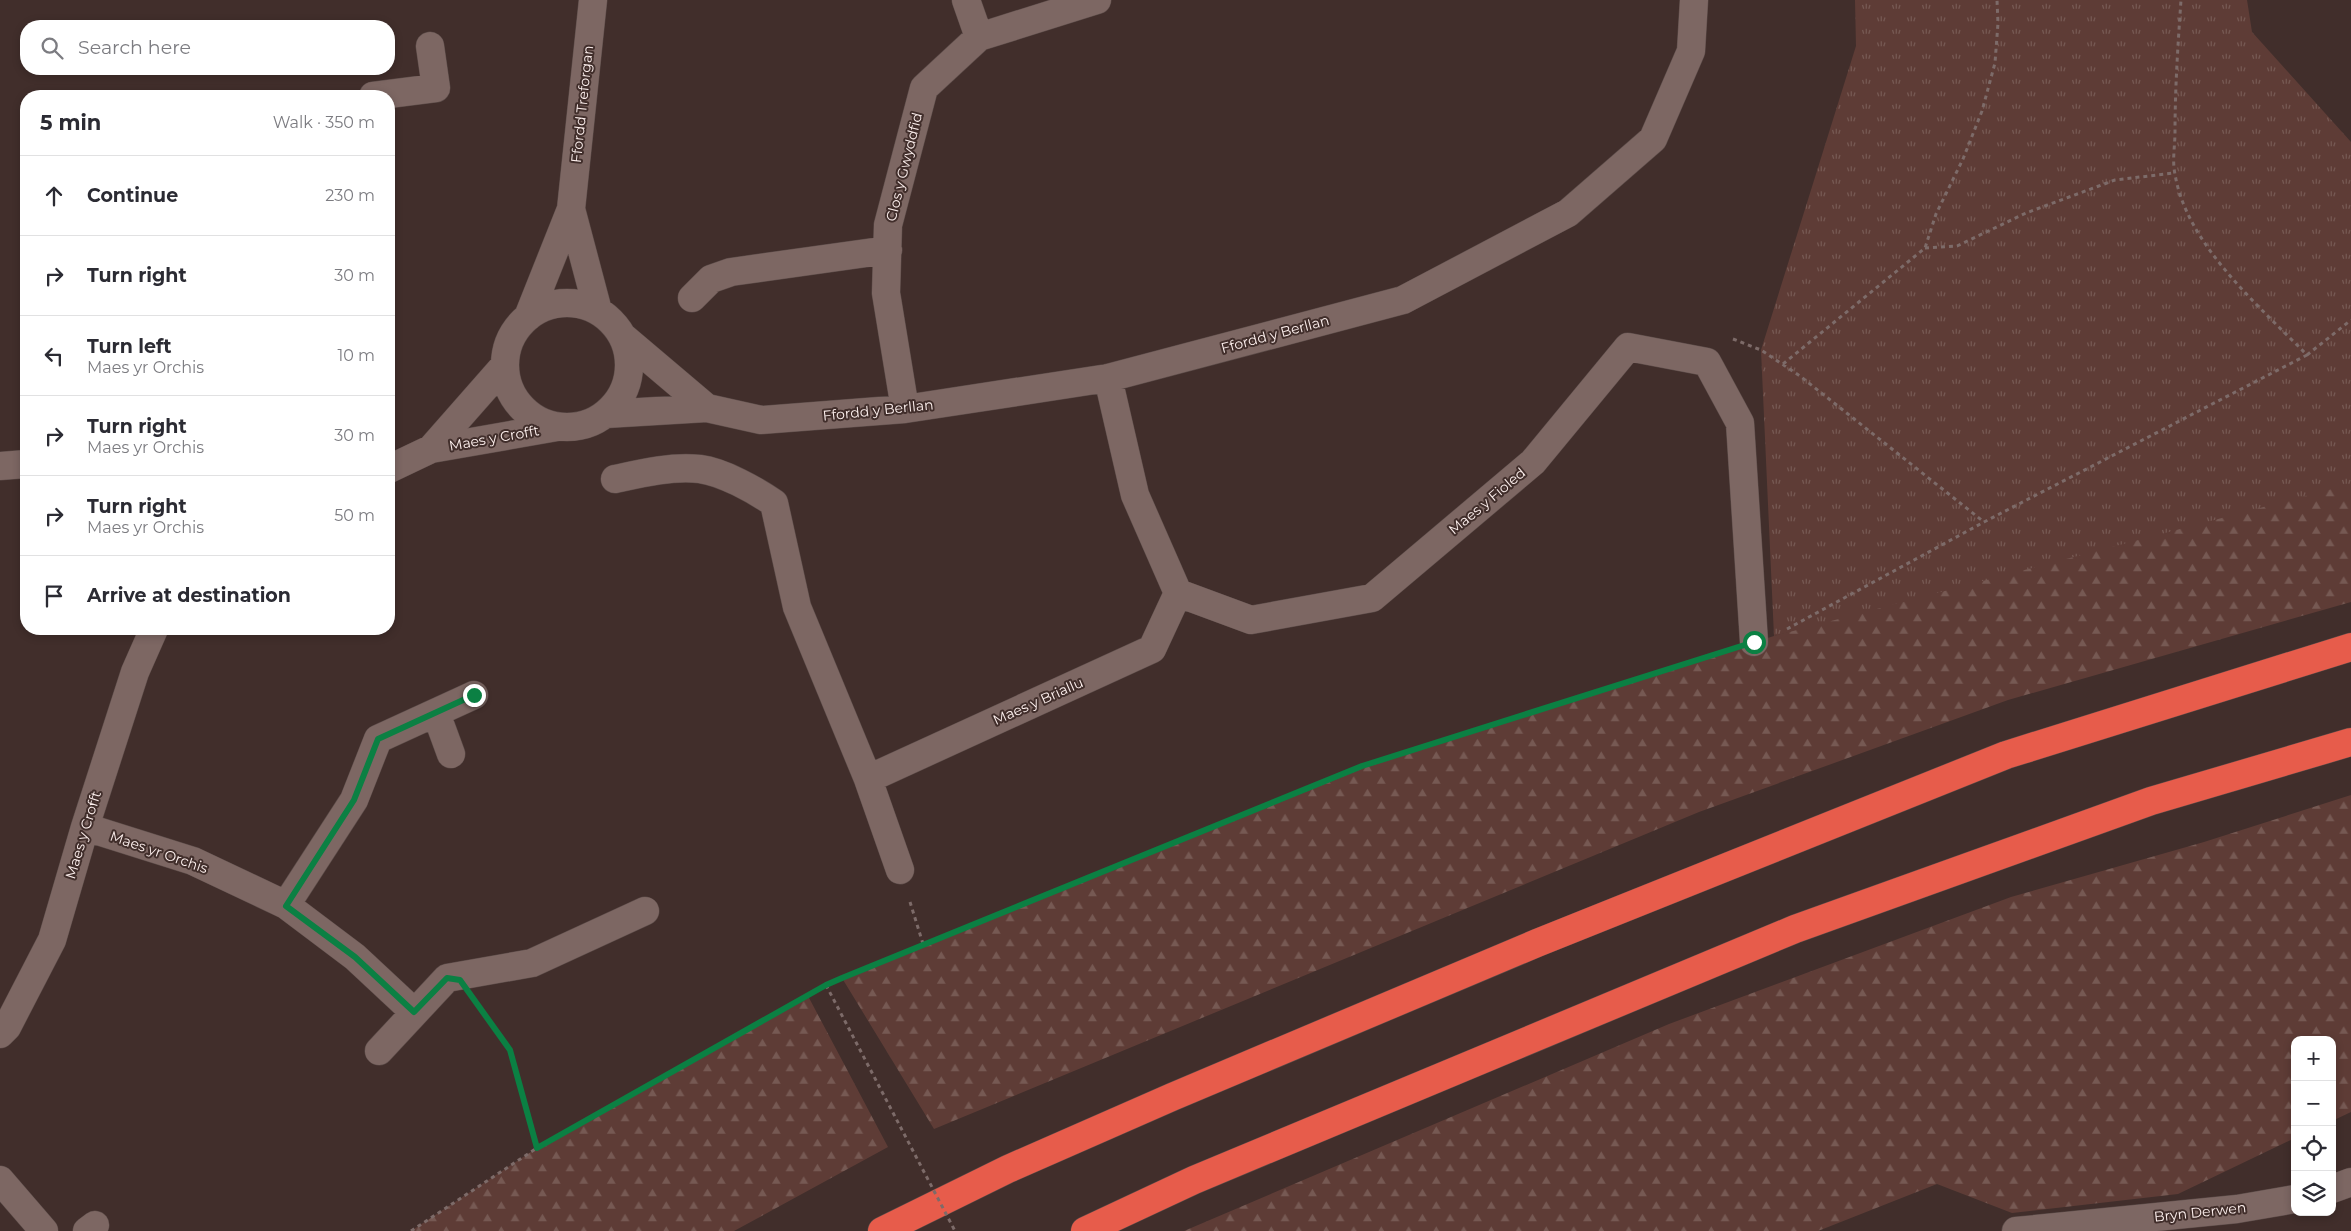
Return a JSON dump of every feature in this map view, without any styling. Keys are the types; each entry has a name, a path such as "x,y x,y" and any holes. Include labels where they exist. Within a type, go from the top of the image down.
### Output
{"highway":[{"path":"882,1231 1008,1170 1199,1086 1537,943 1997,759 2351,647"},
{"path":"1085,1231 1194,1180 1795,929 2152,801 2351,742"}],"street":[{"name":"Ffordd Treforgan","path":"528,317 571,209 593,0"},
{"path":"966,0 979,38"},
{"name":"Clos y Gwyddfid","path":"905,409 886,293 888,225 924,88 979,38 1097,0"},
{"name":"Ffordd y Berllan","path":"606,414 707,408 761,420 905,409 1108,378 1403,300 1568,213 1653,139 1691,51 1694,0"},
{"path":"395,93 436,88 430,46"},
{"name":"Ffordd Treforgan","path":"571,209 598,311"},
{"path":"692,298 711,279 731,272 888,250"},
{"path":"562,303 580,305 598,311 611,322 622,336 629,356 628,378 620,398 606,414 583,426 557,427 536,420 520,406 508,388 504,366 507,347 515,330 528,317 544,307 562,303"},
{"name":"Ffordd y Berllan","path":"622,336 707,408"},
{"name":"Maes y Fioled","path":"1178,593 1251,620 1372,598 1533,462 1628,347 1707,362 1740,423 1754,642"},
{"name":"Maes y Crofft","path":"431,449 504,366"},
{"path":"1108,378 1135,495 1178,593"},
{"name":"Maes y Crofft","path":"395,466 431,449 557,427"},
{"path":"0,466 20,464"},
{"path":"615,479 654,470 701,469 749,486 774,503 797,607 868,779 900,870"},
{"name":"Maes y Briallu","path":"868,779 1152,649 1178,593"},
{"name":"Maes y Crofft","path":"0,1034 7,1027 52,940 85,828 135,672 151,635"},
{"path":"286,906 354,800 378,739 474,695"},
{"path":"436,713 451,754"},
{"name":"Maes yr Orchis","path":"85,828 193,861 286,906 355,957 414,1012"},
{"path":"379,1051 447,978 532,963 645,911"},
{"path":"0,1180 44,1231"},
{"path":"2336,1188 2351,1182"},
{"name":"Bryn Derwen","path":"2027,1230 2237,1209 2291,1200"}],"path":[{"path":"1783,364 1925,248 1936,214 1964,159 1982,111 1995,64 1998,23 1997,0"},
{"path":"2182,0 2175,83 2174,173 2183,204 2201,237 2233,280 2307,355"},
{"path":"1925,248 1957,246 2026,213 2116,180 2174,173"},
{"path":"411,1231 537,1148 826,985 924,947 1362,766 1774,636 1984,522 2307,355 2351,320"},
{"path":"1727,337 1761,350 1800,376 1984,522"},
{"path":"900,870 924,947"},
{"path":"447,978 460,980 510,1050 537,1148"},
{"path":"826,985 955,1231"}],"green space":[{"path":"1855,0 2247,0 2252,32 2351,142 2351,484 1774,636 1761,350 1856,46"},
{"path":"2351,470 2351,602 2008,700 1699,812 934,1129 842,978 1362,767 1774,636"},
{"path":"2351,795 2351,1112 2336,1119 2336,1036 2291,1036 2291,1140 2178,1194 2012,1213 1937,1184 1818,1231 1184,1231 1669,1024 2011,897 2204,842"},
{"path":"808,996 888,1147 734,1231 411,1231 537,1148"}],"route":[{"path":"474,695 378,739 354,800 286,906 355,957 414,1012 447,978 460,980 510,1050 537,1148 826,985 842,978 924,947 1362,766 1754,642"}]}
